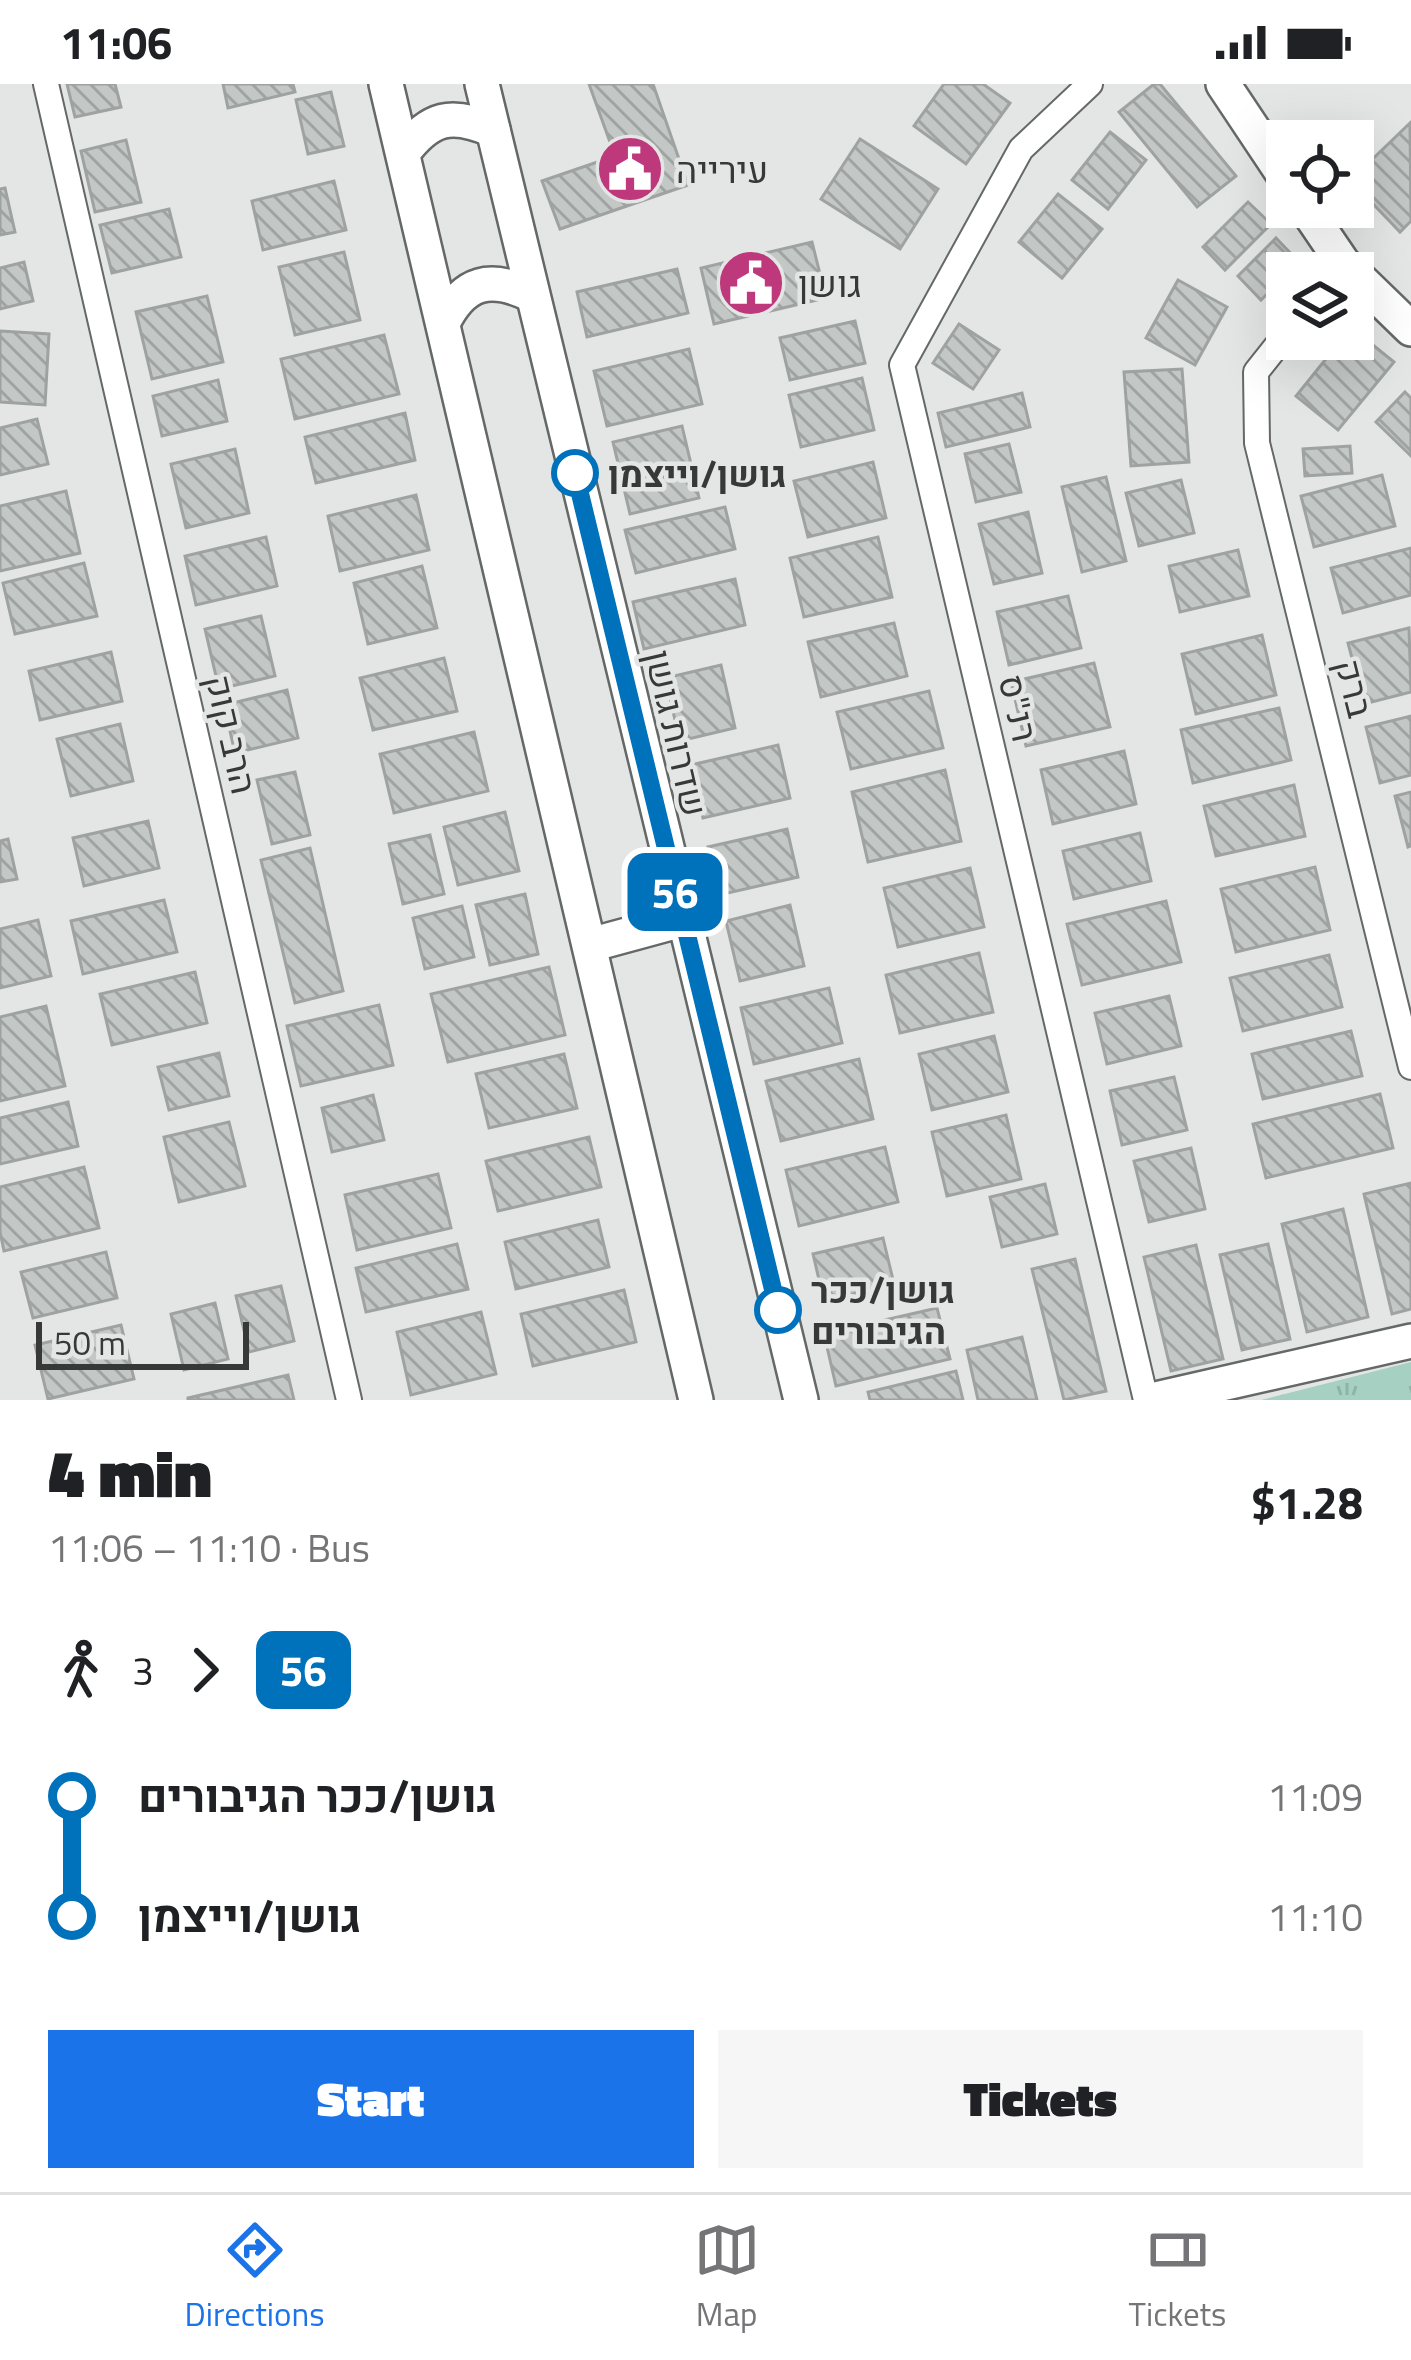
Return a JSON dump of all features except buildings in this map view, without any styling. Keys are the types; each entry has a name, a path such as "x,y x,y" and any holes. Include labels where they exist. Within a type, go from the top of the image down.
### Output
{"street":[{"name":"הרב קוק","path":"46,84 349,1400"},
{"path":"386,84 696,1400"},
{"name":"שדרות גושן","path":"482,84 801,1400"},
{"name":"רנ\"ס","path":"1090,84 1021,149 902,365 1148,1400"},
{"path":"1223,84 1266,148"},
{"path":"403,153 420,131 444,120 469,119 493,130"},
{"path":"443,323 455,298 482,284 508,283 532,295"},
{"path":"1374,298 1411,329"},
{"name":"ברק","path":"1266,359 1256,372 1257,443 1411,1067"},
{"path":"590,945 682,920"},
{"path":"1148,1400 1411,1341"}],"green space":[{"path":"1411,1362 1411,1400 1261,1400"}],"bus line":[{"name":"56","path":"575,473 778,1310"}],"place":[{"name":"עירייה","path":"630,169"},
{"name":"גושן","path":"751,283"},
{"name":"גושן/וייצמן","path":"575,473"},
{"name":"גושן/ככר הגיבורים","path":"778,1310"}]}
